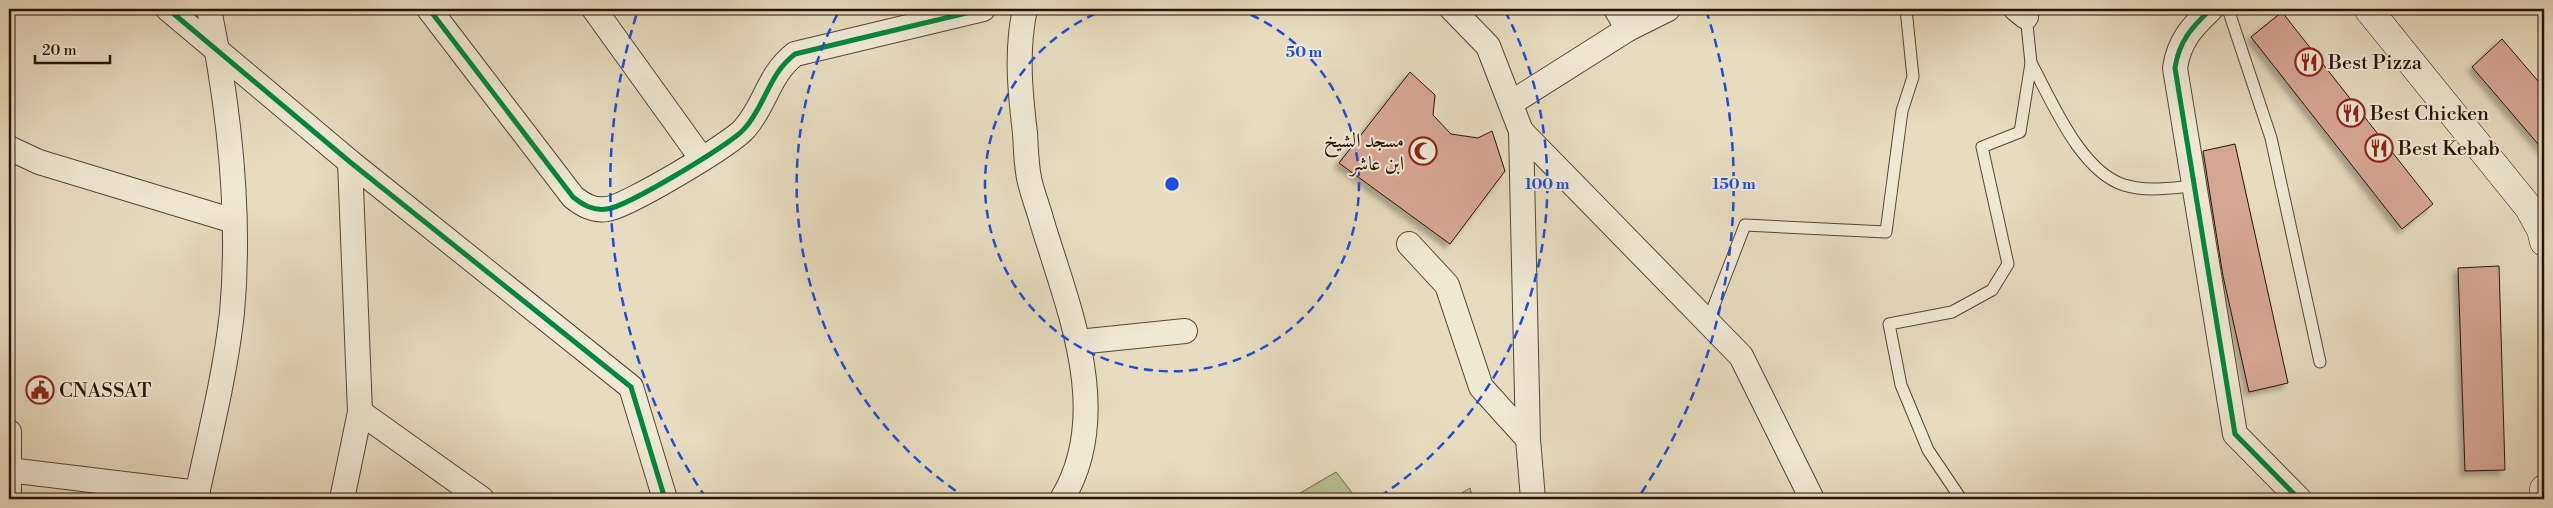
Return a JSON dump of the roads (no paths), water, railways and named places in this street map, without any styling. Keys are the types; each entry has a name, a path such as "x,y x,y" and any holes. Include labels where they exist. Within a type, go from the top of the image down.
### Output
{"main road":[{"path":"2368,9 2529,208 2541,230 2544,242"},
{"path":"2544,489 2544,499"}],"street":[{"path":"168,9 350,162 631,387 665,499"},
{"path":"9,470 197,496 221,385 232,314 236,245 231,162 218,51 209,9"},
{"path":"429,9 573,197 586,206 602,210 618,206 702,159 743,131 756,115 776,73 795,54 983,9"},
{"path":"594,9 702,159"},
{"path":"1025,9 1022,24 1020,81 1029,178 1078,342 1085,389 1086,423 1080,456 1069,488 1062,499"},
{"path":"1452,9 1488,46 1522,131 1528,439 1533,499"},
{"path":"1616,9 1628,30"},
{"path":"1511,103 1628,30 1668,9"},
{"path":"2211,9 2187,32 2180,44 2174,68 2235,434 2299,499"},
{"path":"1522,131 1741,356 1806,496"},
{"path":"9,148 40,162 234,222"},
{"path":"342,499 360,412 350,162"},
{"path":"1409,244 1447,285 1481,387 1528,439"},
{"path":"1078,342 1185,331"},
{"path":"360,412 482,499"},
{"path":"9,432 9,496"}],"lane":[{"path":"1708,321 1745,224 1886,232 1902,111 1913,77 1906,9"},
{"path":"2228,9 2271,138 2320,362"},
{"path":"1961,499 1928,450 1901,385 1889,324 1952,312 1992,290 2008,264 1982,147 2020,132 2031,63 2023,12"},
{"path":"2031,63 2080,149 2103,174 2124,185 2156,189 2193,186"}],"place":[{"name":"Best Pizza","path":"2309,62"},
{"name":"Best Chicken","path":"2351,113"},
{"name":"Best Kebab","path":"2379,148"},
{"name":"مسجد الشيخ ابن عاشر","path":"1423,151"},
{"name":"CNASSAT","path":"40,390"}]}
